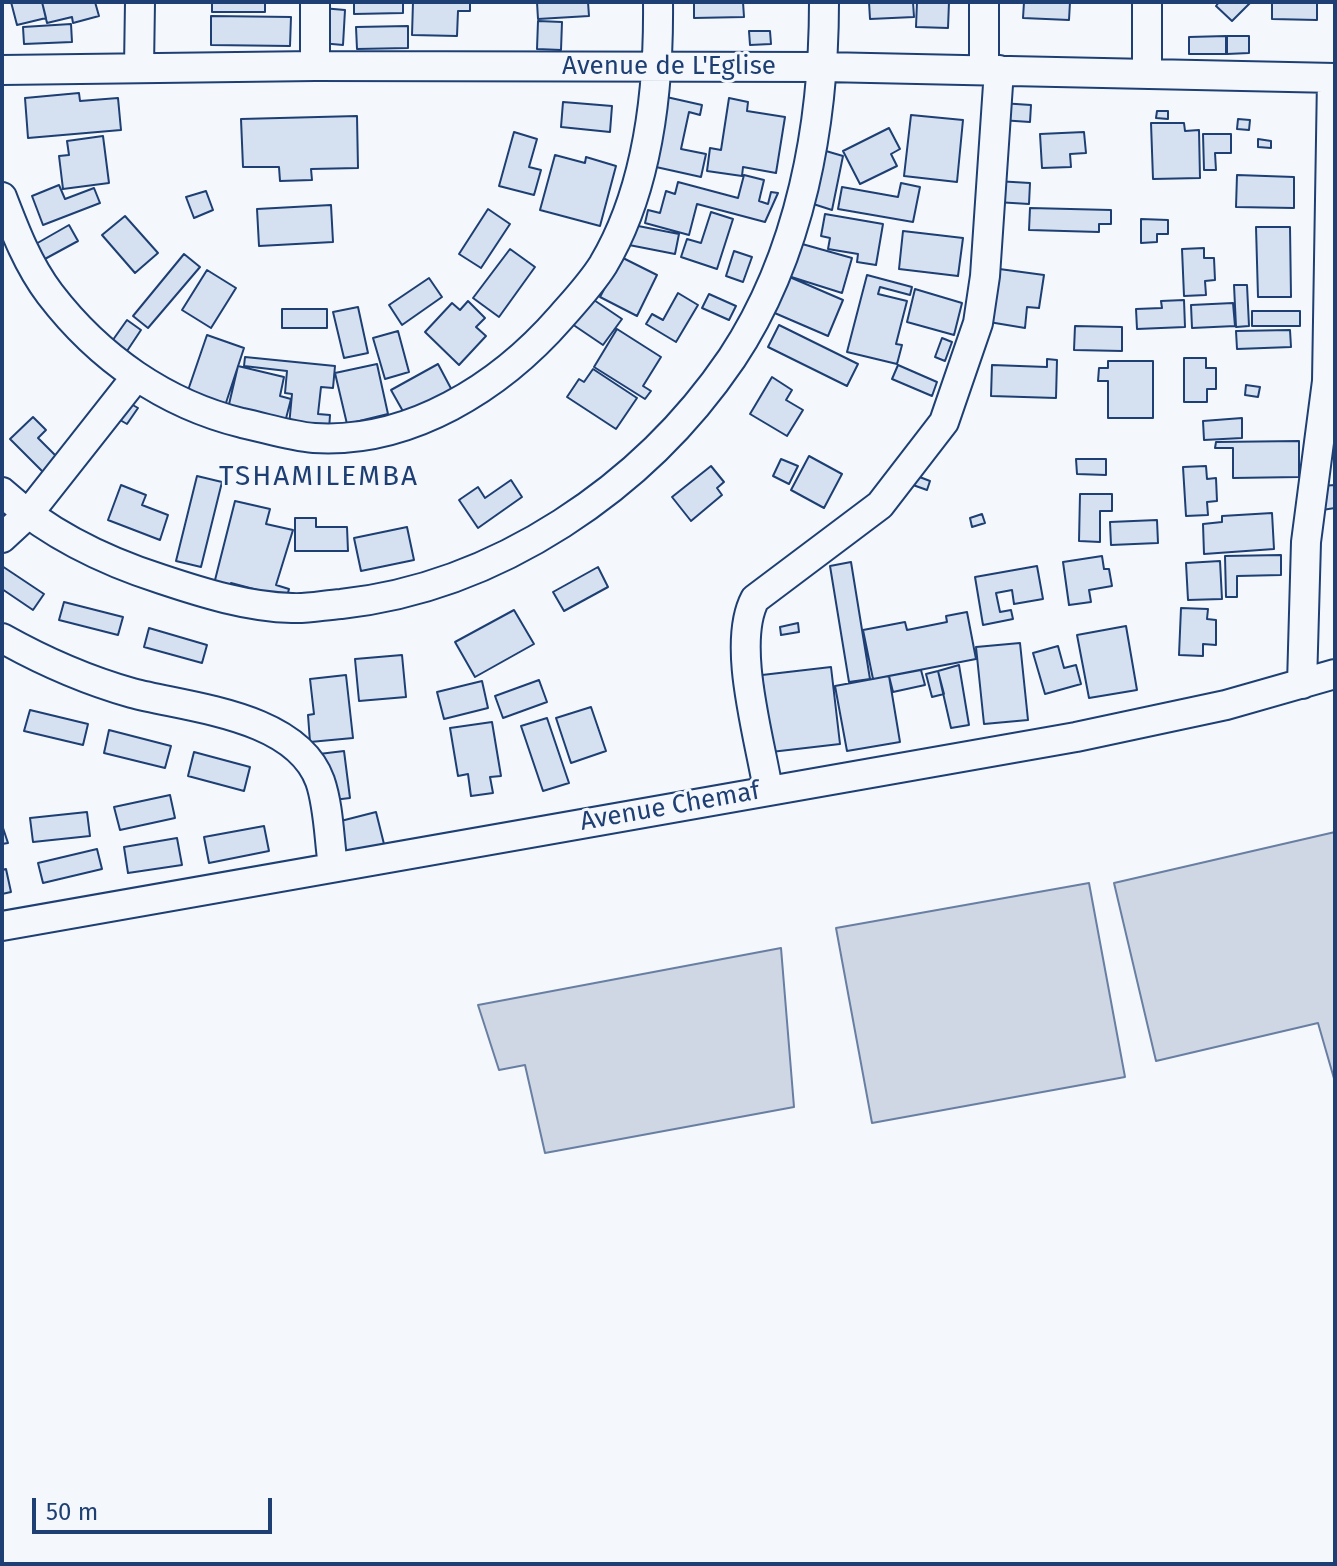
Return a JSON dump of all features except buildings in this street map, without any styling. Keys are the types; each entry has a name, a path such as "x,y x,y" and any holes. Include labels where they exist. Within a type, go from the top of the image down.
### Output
{"street":[{"path":"139,67 140,2"},
{"path":"315,2 315,66"},
{"path":"2,197 28,259 50,295 136,377 203,412 315,438 410,424 466,399 542,339 602,267 631,203 649,130 659,67 658,2"},
{"path":"2,492 48,530 95,555 136,571 250,603 293,608 372,600 442,583 503,559 607,490 657,445 733,357 775,272 796,218 810,159 824,67 824,2"},
{"path":"768,790 745,652 747,613 755,599 880,505 944,422 978,323 985,276 991,70 984,2"},
{"path":"1147,2 1147,74"},
{"name":"Avenue de L'Eglise","path":"2,70 315,66 824,67 1333,78"},
{"path":"1302,684 1306,542 1327,381 1333,78"},
{"path":"2,538 28,514 136,377"},
{"path":"2,638 80,676 132,693 237,717 283,739 305,758 319,781 333,866"},
{"name":"Avenue Chemaf","path":"2,926 1076,737 1226,705 1335,674"}],"shaded area":[{"path":"1335,832 1335,1082 1318,1023 1156,1061 1114,883"},
{"path":"1089,883 1125,1077 872,1123 836,928"},
{"path":"781,948 794,1107 545,1153 525,1065 499,1070 478,1005"}],"district":[{"name":"TSHAMILEMBA","path":"319,477"}]}
